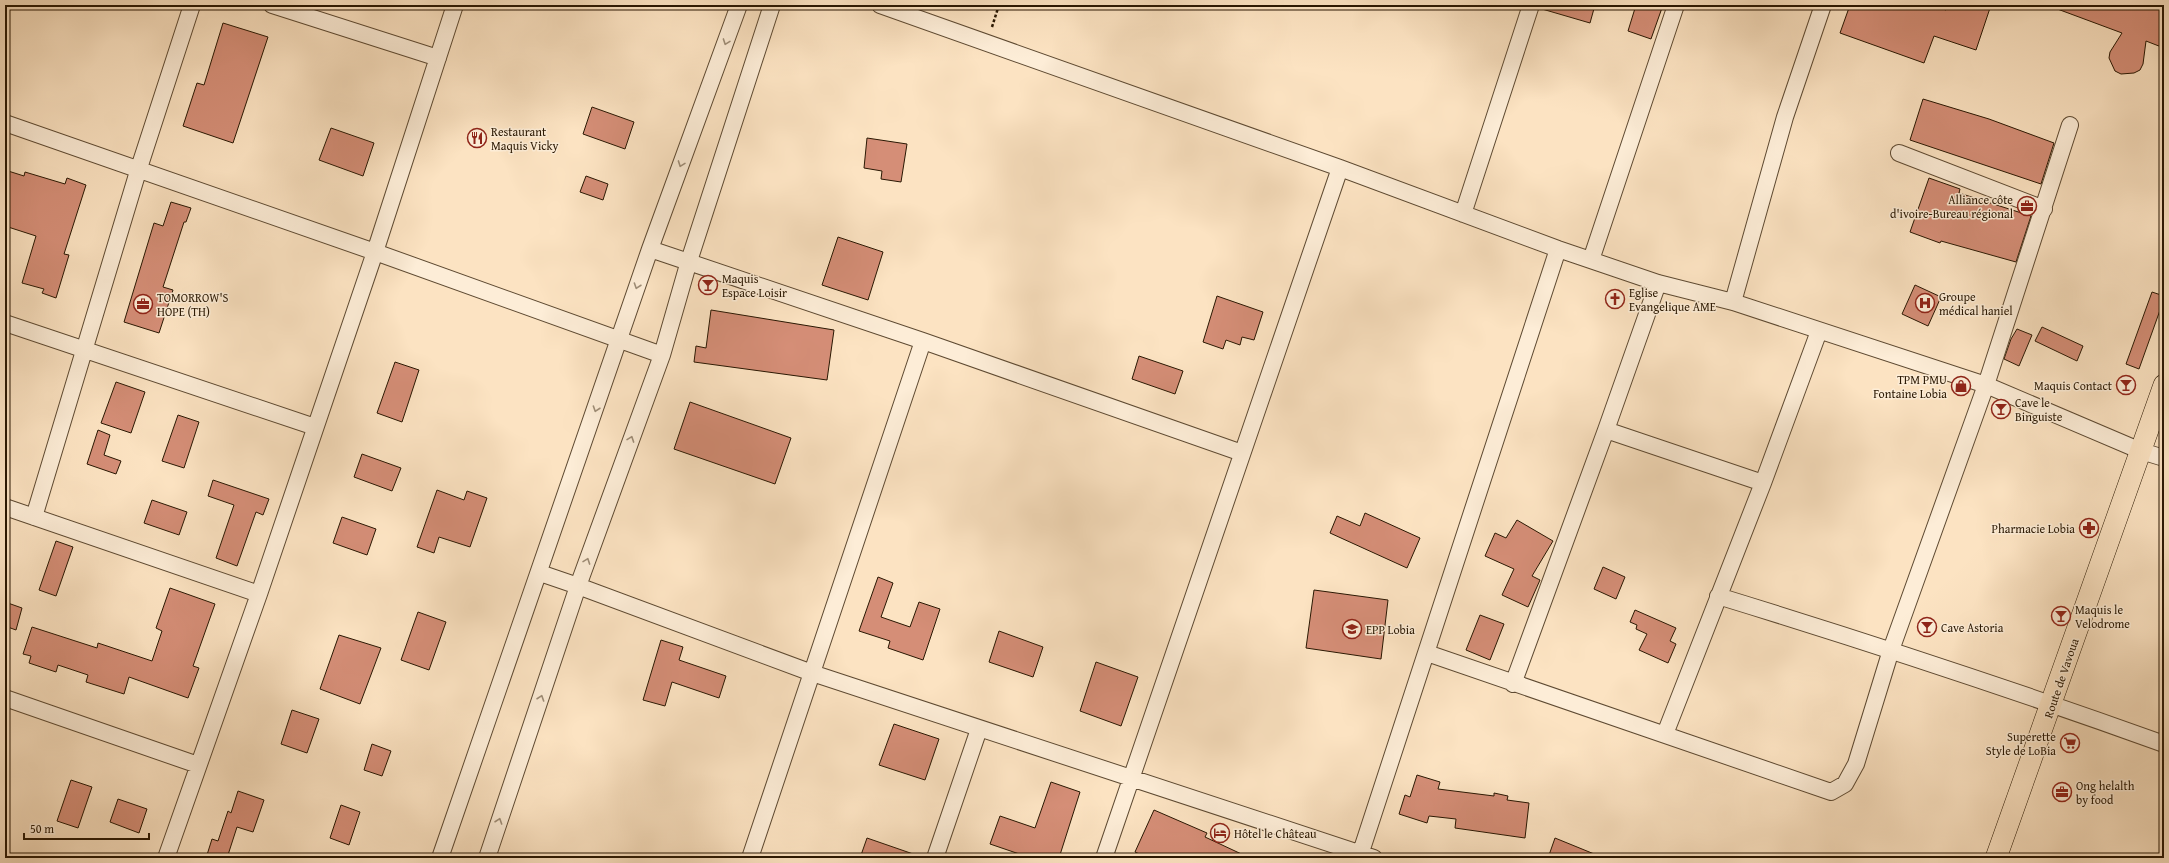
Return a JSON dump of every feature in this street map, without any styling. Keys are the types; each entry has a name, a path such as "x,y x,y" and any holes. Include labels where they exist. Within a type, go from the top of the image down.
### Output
{"main road":[{"name":"Route de Vavoua","path":"1996,858 2052,704 2164,385"}],"street":[{"path":"34,517 139,168 192,5"},
{"path":"272,5 438,58"},
{"path":"166,858 259,594 375,252 456,5"},
{"path":"440,858 540,573 650,249 739,5"},
{"path":"487,858 578,586 662,354 689,261 772,5"},
{"path":"880,5 1340,168 1558,249 1658,282 1733,302 1986,385 2141,451 2164,458"},
{"path":"1463,214 1531,5"},
{"path":"1591,260 1676,5"},
{"path":"1733,302 1785,117 1823,5"},
{"path":"5,123 139,168 619,340 662,354"},
{"path":"1427,653 1831,792 1846,784 1856,764 1891,650 1986,385 2070,125"},
{"path":"1899,153 2044,209"},
{"path":"1104,858 1340,168"},
{"path":"650,249 923,341 1242,453"},
{"path":"540,573 812,673 979,729 1132,777 1364,856 1427,653 1558,249"},
{"path":"1514,684 1658,282"},
{"path":"5,323 85,348 315,427"},
{"path":"1665,734 1763,484 1818,331"},
{"path":"750,858 923,341"},
{"path":"1606,430 1763,484"},
{"path":"5,507 259,594"},
{"path":"1718,596 1891,650 2052,704 2164,744"},
{"path":"5,698 198,765"},
{"path":"935,858 979,729"}],"path":[{"path":"987,43 998,5"}],"building":[{"path":"1543,5 1595,5 1590,23 1542,9"},
{"path":"1636,5 1663,5 1651,39 1628,31"},
{"path":"1850,5 1930,5 1946,10 1948,5 1980,5 1990,8 1976,50 1934,36 1924,63 1840,33"},
{"path":"2052,5 2164,5 2164,48 2146,41 2143,64 2140,70 2134,73 2121,74 2115,71 2109,58 2110,52 2122,33 2052,7"},
{"path":"223,23 268,37 233,143 183,126 197,83 204,85"},
{"path":"1923,99 1989,119 2054,143 2041,184 1910,140"},
{"path":"592,107 634,122 625,149 583,134"},
{"path":"331,128 374,143 363,176 319,160"},
{"path":"867,138 907,144 901,182 881,179 882,171 864,168"},
{"path":"5,170 24,176 25,172 65,184 67,178 86,185 64,254 69,255 56,298 42,293 44,289 22,283 36,236 5,226"},
{"path":"586,176 608,184 603,200 580,192"},
{"path":"1929,178 1960,189 1959,193 2031,216 2016,262 1941,241 1940,243 1910,232"},
{"path":"171,202 191,208 186,222 184,222 163,287 173,290 159,333 124,322 154,223 163,226"},
{"path":"838,237 883,252 868,300 822,285"},
{"path":"1915,285 1941,297 1928,326 1902,314"},
{"path":"2152,292 2164,296 2164,299 2139,369 2126,364"},
{"path":"1217,296 1263,312 1254,340 1242,337 1240,345 1226,340 1223,349 1203,342"},
{"path":"711,310 834,330 827,380 694,362 696,346 706,348"},
{"path":"2042,327 2083,346 2077,361 2035,341"},
{"path":"2017,329 2032,335 2019,366 2004,359 2011,339"},
{"path":"1139,356 1183,371 1175,394 1132,379"},
{"path":"395,362 419,370 402,422 377,413"},
{"path":"116,382 145,392 131,433 101,423"},
{"path":"690,402 791,438 775,484 674,449"},
{"path":"178,415 199,422 184,468 162,461"},
{"path":"98,430 110,435 104,455 121,461 116,474 87,464"},
{"path":"362,454 401,468 392,491 354,477"},
{"path":"213,480 269,499 263,515 256,512 237,566 216,558 234,505 208,496"},
{"path":"437,490 464,500 467,491 487,498 470,547 439,537 434,553 417,547"},
{"path":"152,500 187,512 179,535 144,523"},
{"path":"1365,513 1420,538 1407,568 1330,533 1337,516 1360,526"},
{"path":"342,517 376,529 367,555 333,543"},
{"path":"1517,520 1553,541 1532,576 1540,580 1528,607 1502,595 1514,569 1485,556 1495,533 1506,538"},
{"path":"56,541 73,547 56,596 39,590"},
{"path":"1603,567 1625,577 1616,599 1594,589"},
{"path":"878,577 893,583 881,617 910,627 919,602 940,609 923,660 888,648 890,641 859,631"},
{"path":"170,588 215,604 193,666 199,668 188,698 129,677 124,694 86,682 88,675 58,665 56,672 29,663 31,656 23,654 32,627 97,648 98,643 152,661 162,631 156,628"},
{"path":"1314,590 1388,600 1381,659 1306,648"},
{"path":"5,602 22,608 16,630 5,626"},
{"path":"1635,610 1676,628 1670,641 1676,644 1668,663 1639,650 1647,634 1636,629 1637,625 1630,622"},
{"path":"418,612 446,622 429,670 401,660"},
{"path":"1480,615 1504,624 1490,660 1466,650"},
{"path":"999,631 1043,647 1033,677 989,662"},
{"path":"339,635 381,648 360,704 320,689"},
{"path":"661,640 683,647 679,660 726,676 719,698 672,682 665,706 643,700"},
{"path":"1096,662 1138,677 1121,726 1080,711"},
{"path":"292,710 319,719 307,753 281,744"},
{"path":"894,724 939,739 925,780 879,765"},
{"path":"372,744 391,751 382,776 364,770"},
{"path":"1417,775 1440,782 1438,789 1494,796 1494,793 1508,796 1507,800 1529,803 1525,838 1455,828 1456,819 1429,816 1427,823 1399,814 1405,795 1410,797"},
{"path":"71,780 92,787 78,828 57,821"},
{"path":"1051,782 1080,792 1059,858 1031,858 990,844 1000,816 1035,828"},
{"path":"238,791 264,800 253,832 237,827 227,858 206,858 212,839 218,841 228,811 231,813"},
{"path":"118,799 147,809 139,833 110,822"},
{"path":"341,805 360,812 349,845 330,838"},
{"path":"1154,810 1207,833 1205,837 1250,858 1148,858 1135,852"},
{"path":"867,838 919,856 919,858 860,858"},
{"path":"1555,838 1604,858 1548,858"}],"place":[{"name":"Restaurant Maquis Vicky","path":"477,138"},
{"name":"Alliance côte d'ivoire-Bureau régional","path":"2027,206"},
{"name":"Maquis Espace Loisir","path":"708,285"},
{"name":"Eglise Evangelique AME","path":"1615,299"},
{"name":"Groupe médical haniel","path":"1925,303"},
{"name":"TOMORROW'S HOPE (TH)","path":"143,304"},
{"name":"Maquis Contact","path":"2126,385"},
{"name":"TPM PMU Fontaine Lobia","path":"1961,386"},
{"name":"Cave le Binguiste","path":"2001,409"},
{"name":"Pharmacie Lobia","path":"2089,528"},
{"name":"Maquis le Velodrome","path":"2061,616"},
{"name":"Cave Astoria","path":"1927,627"},
{"name":"EPP Lobia","path":"1352,629"},
{"name":"Superette Style de LoBia","path":"2070,743"},
{"name":"Ong helalth by food","path":"2062,792"},
{"name":"Hôtel le Château","path":"1220,833"}]}
